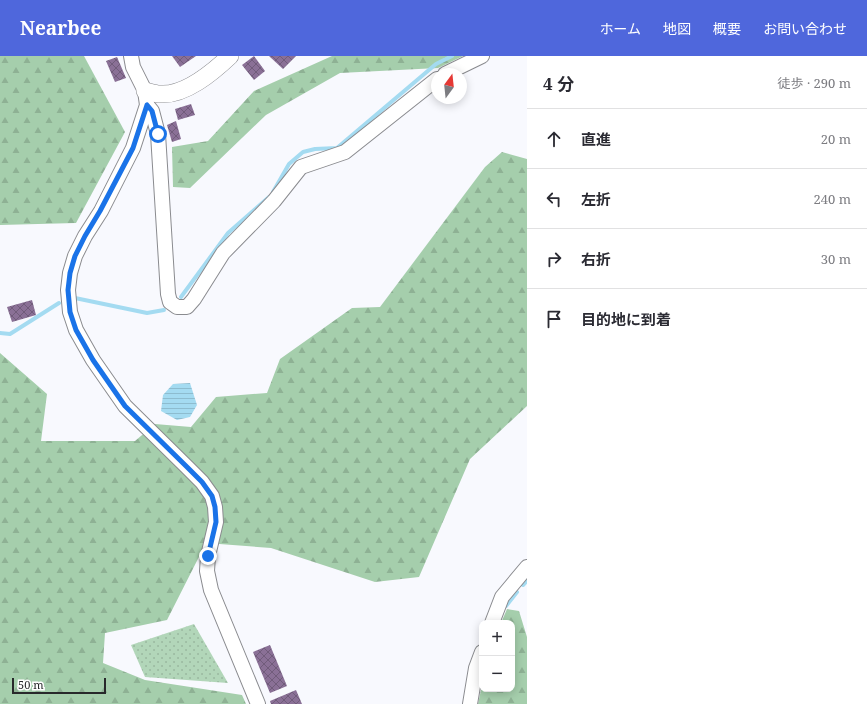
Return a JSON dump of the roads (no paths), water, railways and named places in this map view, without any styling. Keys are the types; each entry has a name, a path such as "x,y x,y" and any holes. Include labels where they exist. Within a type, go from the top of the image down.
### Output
{"street":[{"path":"131,56 133,67 152,111 158,134 168,294 170,302 177,307 187,307 194,299 223,253 274,201 301,167 345,152 431,84"},
{"path":"146,98 179,91 212,73 230,56"},
{"path":"457,68 482,56"},
{"path":"146,98 133,148 75,256 70,273 68,290 70,312 76,330 93,360 125,406 202,482 212,496 215,507 216,522 208,556 207,571 212,590 258,704"},
{"path":"493,620 502,597 527,567"},
{"path":"470,704 476,668 480,656"}],"water":[{"path":"190,383 197,405 190,417 177,420 161,411 163,395 173,384"}],"waterway":[{"path":"273,192 289,164 303,152 315,149 337,148 436,64 452,56"},
{"path":"181,297 228,233 269,197"},
{"path":"75,298 147,313 164,310"},
{"path":"0,333 10,334 59,303"},
{"path":"523,585 527,581"},
{"path":"506,606 517,592"}]}
